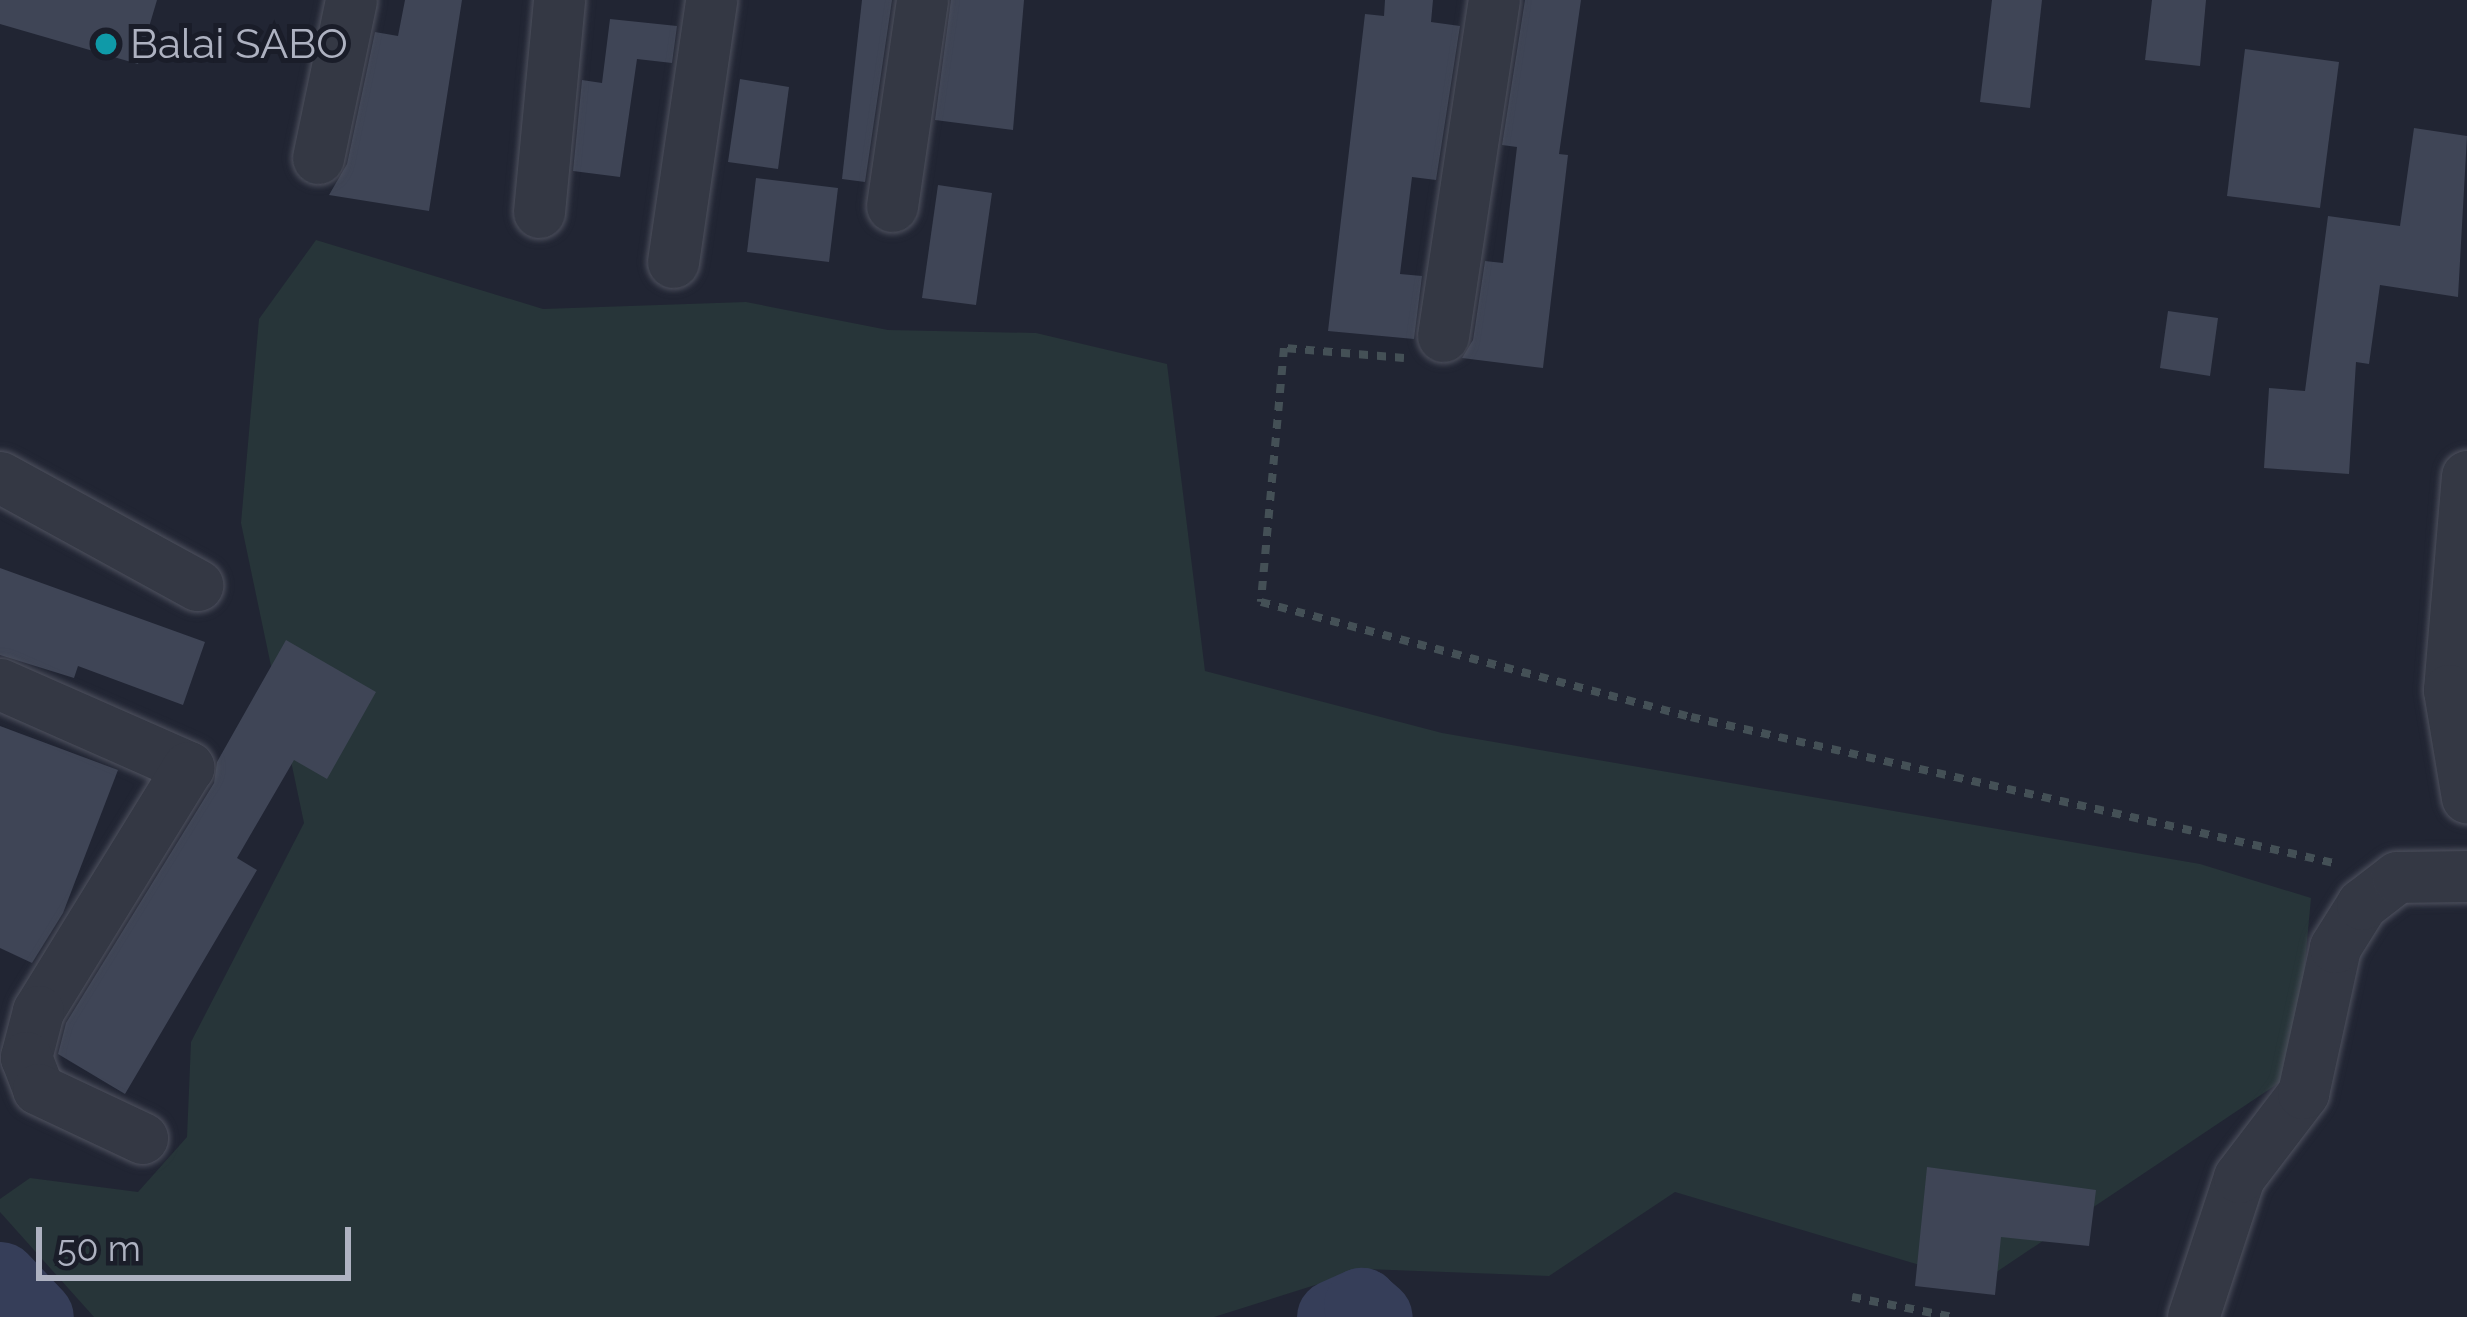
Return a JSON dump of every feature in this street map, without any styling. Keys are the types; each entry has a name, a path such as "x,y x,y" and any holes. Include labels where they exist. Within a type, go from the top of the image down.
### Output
{"street":[{"path":"318,158 351,0"},
{"path":"539,212 559,0"},
{"path":"673,262 711,0"},
{"path":"892,206 922,0"},
{"path":"1443,336 1494,0"},
{"path":"0,477 197,585"},
{"path":"2465,497 2449,690 2467,798"},
{"path":"0,685 188,767 19,1003 32,1082 142,1138"},
{"path":"2193,1317 2240,1177 2303,1093 2335,947 2362,904 2397,877 2467,876"}],"path":[{"path":"1443,336 1432,354 1415,359 1284,348 1261,602 1690,717 2397,877"},
{"path":"1852,1297 1952,1317"}],"shaded area":[{"path":"316,240 543,309 746,302 888,330 1036,333 1167,364 1205,671 1442,733 2200,864 2311,898 2295,1072 1980,1283 1675,1192 1549,1276 1366,1269 1214,1317 94,1317 0,1212 0,1199 30,1178 138,1192 187,1137 191,1042 304,823 241,523 259,319"}],"building":[{"name":"Balai SABO","path":"0,0 157,0 138,64 0,24"},
{"path":"405,0 462,0 429,211 329,195 347,164 375,32 398,36"},
{"path":"862,0 892,0 865,182 842,179"},
{"path":"951,0 1024,0 1013,130 935,120"},
{"path":"1385,0 1433,0 1431,22 1460,26 1436,180 1412,177 1400,274 1422,276 1414,339 1328,331 1365,14 1384,16"},
{"path":"1525,0 1581,0 1559,154 1568,155 1543,368 1462,358 1473,340 1485,261 1503,263 1517,147 1502,145"},
{"path":"1992,0 2042,0 2030,108 1980,102"},
{"path":"2152,0 2206,0 2200,66 2145,60"},
{"path":"610,19 677,26 672,63 637,59 620,177 573,171 582,80 602,83"},
{"path":"2245,49 2339,62 2320,208 2227,196"},
{"path":"740,79 789,87 778,169 728,162"},
{"path":"2414,128 2467,136 2458,297 2380,285 2369,364 2356,362 2349,474 2264,468 2269,388 2305,391 2328,216 2400,226"},
{"path":"756,178 838,188 829,262 747,252"},
{"path":"938,185 992,193 976,305 922,298"},
{"path":"2168,311 2218,318 2210,376 2160,368"},
{"path":"0,568 205,642 183,705 78,666 74,678 0,655"},
{"path":"286,640 376,692 327,779 294,760 237,858 257,870 125,1094 58,1054 66,1023 214,783 217,762"},
{"path":"0,726 118,770 63,913 32,963 0,948"},
{"path":"1927,1167 2096,1190 2089,1246 2001,1237 1995,1295 1915,1286"}],"waterway":[{"path":"0,1279 36,1317"},
{"path":"1334,1317 1361,1305 1375,1317"}],"place":[{"name":"Balai SABO","path":"106,44"}]}
